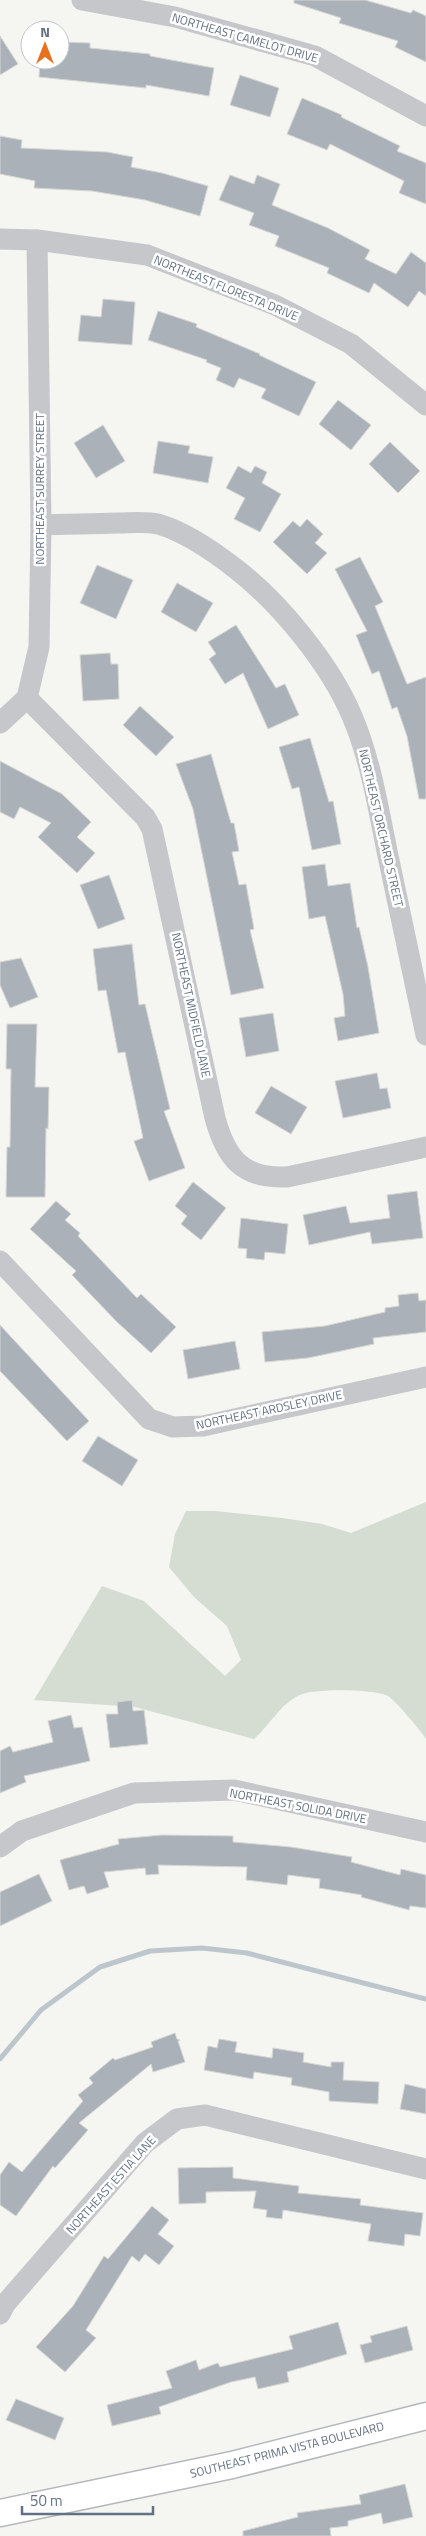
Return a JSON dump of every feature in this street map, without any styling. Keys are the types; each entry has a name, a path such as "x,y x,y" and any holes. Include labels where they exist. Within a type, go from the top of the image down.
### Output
{"main road":[{"name":"SOUTHEAST PRIMA VISTA BOULEVARD","path":"0,2514 232,2465 426,2416"}],"street":[{"name":"NORTHEAST CAMELOT DRIVE","path":"82,0 176,17 315,56 426,116"},
{"name":"NORTHEAST FLORESTA DRIVE","path":"0,239 36,240 147,255 276,305 351,344 426,405"},
{"name":"NORTHEAST SURREY STREET","path":"28,698 39,647 41,525 36,240"},
{"name":"NORTHEAST ORCHARD STREET","path":"41,525 137,523 156,524 172,529 217,555 246,577 274,603 294,627 332,680 352,715 364,749 376,795 426,1035"},
{"path":"0,723 28,698"},
{"name":"NORTHEAST MIDFIELD LANE","path":"28,698 145,816 152,829 221,1139 232,1158 247,1170 266,1176 280,1177 426,1147"},
{"name":"NORTHEAST ARDSLEY DRIVE","path":"0,1260 149,1419 173,1427 203,1426 426,1377"},
{"name":"NORTHEAST SOLIDA DRIVE","path":"0,1847 22,1831 134,1793 234,1790 426,1832"},
{"name":"NORTHEAST ESTIA LANE","path":"0,2314 5,2304 145,2143 177,2119 205,2115 426,2169"}],"shaded area":[{"path":"426,1502 426,1739 408,1716 388,1696 371,1692 330,1690 300,1695 281,1709 254,1739 135,1707 34,1700 102,1586 144,1601 225,1676 241,1660 227,1626 194,1597 169,1567 175,1534 186,1511 215,1511 282,1518 322,1524 351,1533"}],"building":[{"path":"294,0 365,0 411,13 413,10 426,16 426,62 395,47 398,41 339,23 341,18 294,3"},
{"path":"0,36 18,64 0,75"},
{"path":"70,42 90,43 90,48 150,54 150,56 214,68 209,96 146,85 146,88 39,77 39,70 70,70"},
{"path":"240,75 279,88 270,117 230,105"},
{"path":"302,98 342,115 341,117 400,146 397,151 426,163 426,204 399,193 404,181 330,144 327,150 287,134"},
{"path":"0,136 22,140 21,148 107,152 133,157 131,167 162,173 208,186 200,216 145,200 92,191 34,188 35,181 0,174"},
{"path":"230,175 254,184 257,175 280,184 272,205 328,228 370,250 365,259 396,274 411,252 426,263 426,296 419,291 408,307 374,283 369,293 327,273 329,268 275,246 279,236 249,225 254,213 219,200"},
{"path":"103,299 135,302 132,345 78,341 81,315 101,317"},
{"path":"158,311 197,324 196,327 260,354 316,382 299,416 261,398 266,389 239,378 234,388 216,380 221,368 206,362 207,360 148,340"},
{"path":"338,400 371,425 351,450 319,424"},
{"path":"103,425 125,461 96,478 74,443"},
{"path":"158,441 190,446 188,453 213,457 208,483 153,473"},
{"path":"390,442 420,471 398,493 369,464"},
{"path":"238,466 251,473 255,466 267,472 262,483 281,494 260,532 234,519 245,498 226,488"},
{"path":"307,519 323,534 315,543 327,553 307,574 273,542 293,521 300,527"},
{"path":"360,557 383,602 375,606 407,684 426,677 426,799 419,799 407,736 397,707 392,709 379,671 372,674 356,635 367,631 335,569"},
{"path":"97,565 133,580 116,619 80,603"},
{"path":"177,583 213,603 196,632 161,612"},
{"path":"236,625 276,688 285,684 299,715 268,729 243,673 225,684 209,659 216,654 208,642"},
{"path":"110,653 111,664 118,664 119,699 83,701 80,655"},
{"path":"140,706 174,737 156,756 123,725"},
{"path":"310,738 329,802 333,801 341,844 312,850 299,787 292,789 279,747"},
{"path":"211,754 231,823 234,823 239,851 232,852 239,885 246,884 254,929 250,930 264,988 231,995 193,809 176,764"},
{"path":"0,761 62,794 91,822 77,837 95,853 77,873 38,837 51,823 20,807 14,819 0,812"},
{"path":"325,864 328,886 350,883 357,928 359,927 368,967 379,1033 338,1041 334,1018 345,1016 343,994 325,916 309,919 302,867"},
{"path":"109,875 125,919 98,929 80,885"},
{"path":"132,944 139,1005 145,1004 170,1109 164,1111 185,1168 149,1181 134,1141 143,1138 125,1052 118,1053 106,990 98,991 93,949"},
{"path":"21,958 38,997 10,1008 0,985 0,962"},
{"path":"273,1013 279,1051 246,1057 239,1018"},
{"path":"7,1024 37,1024 35,1087 49,1087 48,1129 46,1128 45,1197 6,1197 7,1147 10,1147 11,1069 6,1069"},
{"path":"377,1073 380,1089 387,1088 391,1108 343,1118 335,1081"},
{"path":"271,1086 307,1107 291,1134 255,1113"},
{"path":"193,1182 226,1208 201,1240 181,1224 187,1216 175,1206"},
{"path":"417,1191 423,1238 372,1244 370,1232 309,1245 303,1215 346,1206 350,1223 390,1218 387,1195"},
{"path":"56,1201 71,1214 65,1220 80,1233 78,1236 137,1298 141,1294 176,1327 151,1353 117,1322 72,1275 76,1271 30,1229"},
{"path":"241,1218 288,1224 285,1254 265,1252 264,1260 246,1258 247,1249 238,1248"},
{"path":"418,1293 419,1301 426,1300 426,1332 373,1338 374,1344 308,1358 265,1362 262,1332 325,1326 385,1312 385,1308 399,1306 398,1295"},
{"path":"0,1325 89,1421 67,1441 0,1371"},
{"path":"235,1341 240,1369 188,1379 183,1350"},
{"path":"98,1436 138,1460 122,1486 82,1461"},
{"path":"132,1700 133,1711 144,1710 148,1744 110,1748 106,1714 118,1714 117,1702"},
{"path":"71,1715 74,1728 82,1727 90,1761 24,1776 26,1782 0,1793 0,1751 10,1746 13,1752 53,1742 48,1721"},
{"path":"162,1835 233,1836 233,1842 291,1847 352,1857 351,1862 400,1875 401,1869 426,1875 426,1908 410,1906 409,1910 361,1897 362,1895 319,1888 320,1879 288,1875 287,1885 246,1880 247,1867 158,1865 159,1874 146,1875 145,1868 104,1872 109,1887 87,1894 84,1886 69,1890 60,1860 119,1844 118,1839"},
{"path":"39,1874 52,1901 0,1926 0,1892"},
{"path":"175,2033 177,2039 180,2040 178,2041 185,2062 153,2072 151,2064 79,2123 88,2130 55,2168 53,2166 16,2216 0,2205 0,2175 9,2162 22,2172 83,2101 78,2095 93,2083 89,2078 113,2058 115,2060 153,2047 151,2042"},
{"path":"219,2039 237,2042 235,2052 272,2058 273,2048 304,2053 303,2062 331,2067 331,2062 344,2062 343,2080 379,2082 378,2104 329,2101 329,2092 291,2085 292,2078 254,2072 253,2079 204,2070 208,2046 217,2048"},
{"path":"405,2084 426,2089 426,2114 400,2109"},
{"path":"233,2167 233,2178 299,2186 298,2193 361,2199 360,2205 423,2213 420,2236 405,2234 404,2246 368,2241 371,2224 283,2210 282,2219 266,2217 267,2210 253,2208 256,2191 206,2192 206,2203 179,2204 178,2168"},
{"path":"152,2206 169,2220 158,2234 174,2246 159,2265 145,2254 139,2262 132,2256 86,2330 96,2338 65,2372 36,2347 73,2306 104,2256 108,2259"},
{"path":"338,2322 347,2354 287,2372 289,2382 258,2389 255,2377 231,2382 159,2407 161,2414 112,2426 107,2405 172,2388 166,2371 196,2360 199,2370 218,2363 220,2367 293,2349 289,2336"},
{"path":"407,2326 413,2350 365,2363 360,2345 372,2342 370,2336"},
{"path":"16,2399 64,2418 55,2440 6,2420"},
{"path":"405,2484 413,2517 383,2524 381,2513 348,2521 348,2526 330,2528 331,2536 243,2536 243,2531 298,2517 297,2513 361,2504 359,2495"}],"waterway":[{"path":"0,2059 41,2010 100,1967 150,1951 202,1948 247,1953 426,1999"}]}
